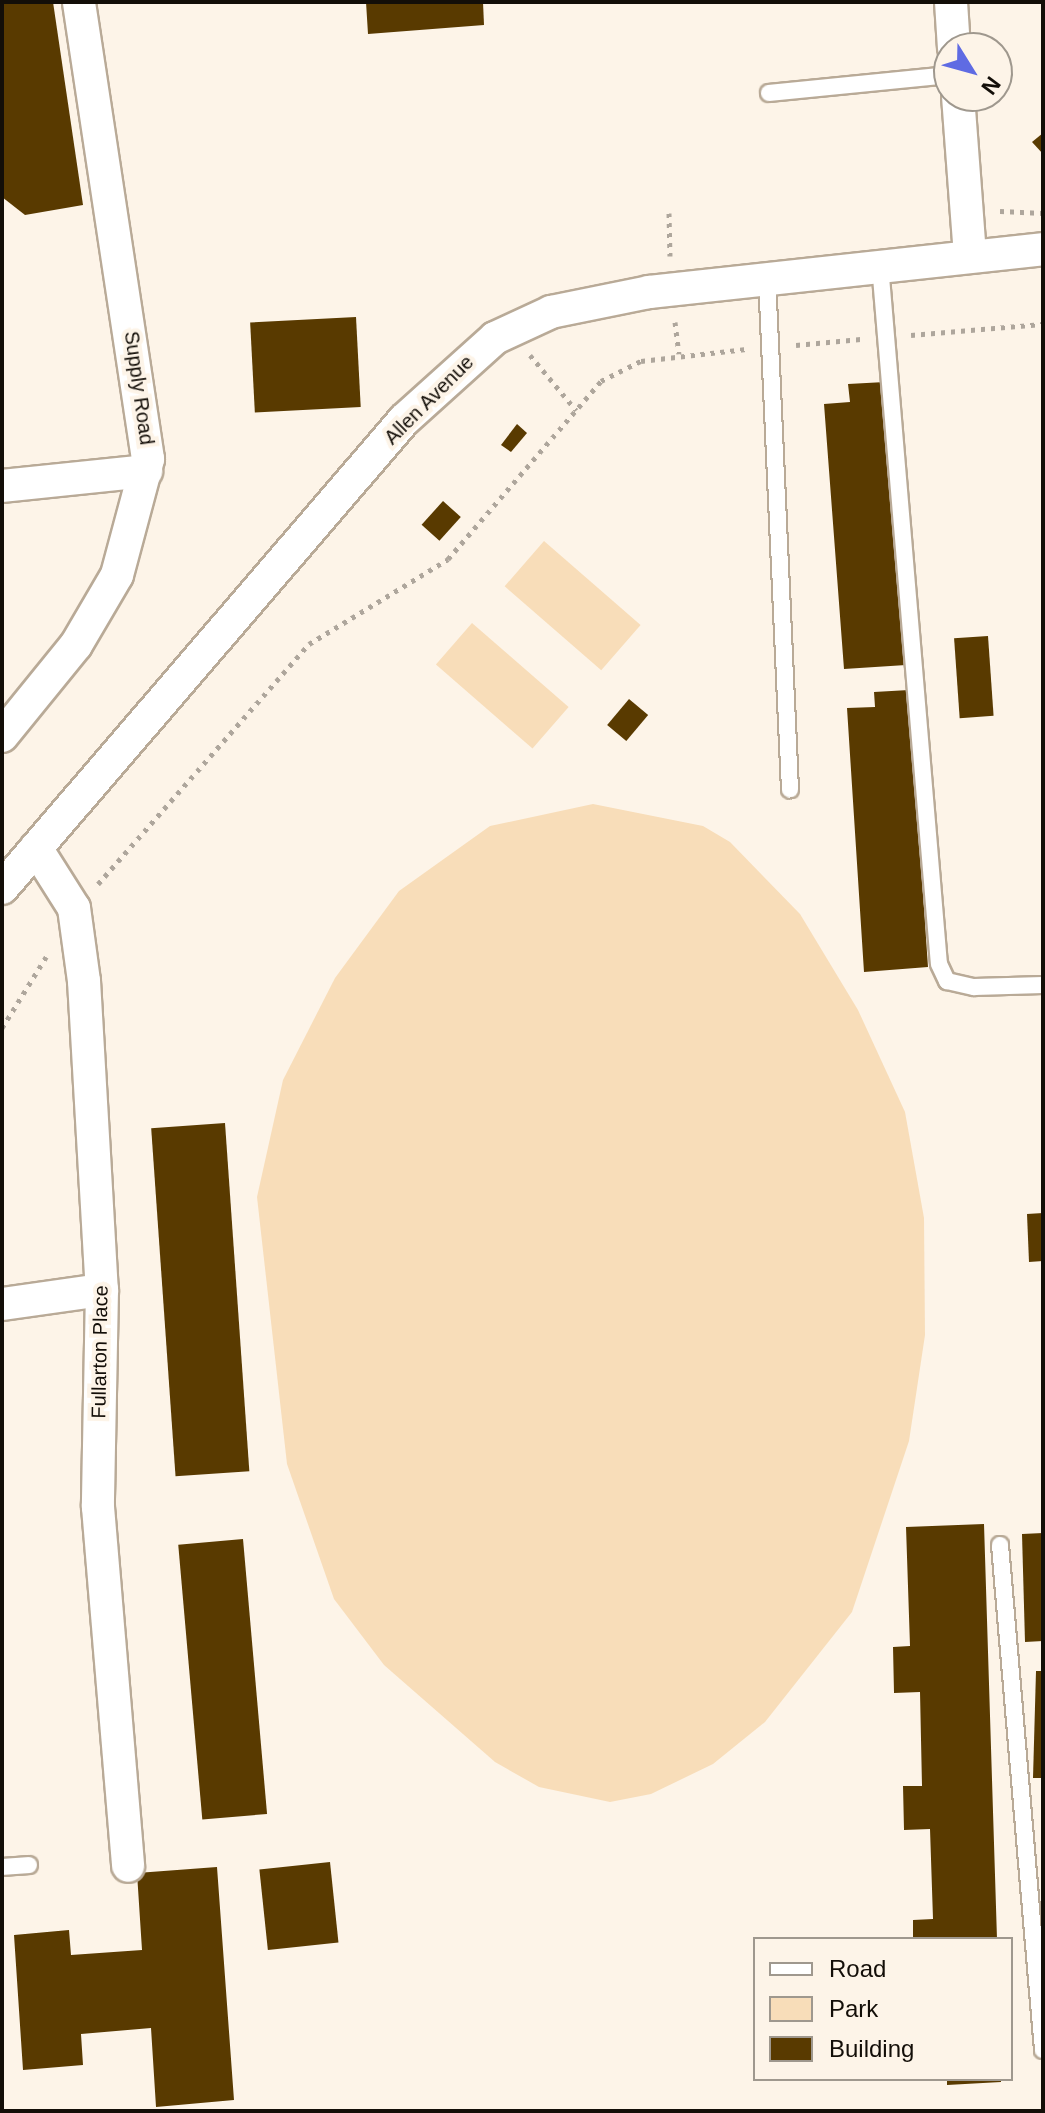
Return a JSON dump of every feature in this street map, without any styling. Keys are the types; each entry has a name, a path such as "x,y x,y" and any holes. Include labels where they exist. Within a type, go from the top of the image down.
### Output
{"street":[{"name":"Supply Road","path":"2,736 98,611 132,539 146,471 144,407 79,2"},
{"path":"951,2 953,32"},
{"path":"959,112 970,254"},
{"name":"Allen Avenue","path":"2,888 404,420 514,327 598,301 767,275 1043,249"},
{"path":"2,486 146,471"},
{"name":"Fullarton Place","path":"36,848 75,914 102,1290 98,1507 128,1866"},
{"path":"2,1304 102,1290"}],"lane":[{"path":"769,93 933,77"},
{"path":"880,265 939,964 947,981 974,987 1043,985"},
{"path":"767,275 790,789"},
{"path":"1000,1545 1043,2050"},
{"path":"2,1867 29,1865"}],"path":[{"path":"967,215 1024,207 1043,213"},
{"path":"2,1028 75,914 309,644 448,559 576,410 621,366 771,347 1043,324"},
{"path":"514,327 548,384 576,410"}],"green space":[{"path":"544,541 641,625 601,670 505,586"},
{"path":"472,623 569,707 533,748 436,665"},
{"path":"593,804 703,826 730,842 800,914 858,1010 905,1112 924,1218 925,1335 909,1441 852,1612 765,1722 713,1764 651,1794 610,1802 539,1787 495,1762 384,1665 334,1599 287,1464 257,1197 283,1080 335,978 399,891 490,826"}],"building":[{"path":"2,2 53,2 83,205 25,215 2,197"},
{"path":"366,2 483,2 484,25 368,34"},
{"path":"1043,133 1043,154 1032,142"},
{"path":"356,317 361,407 255,412 250,323"},
{"path":"885,382 906,665 844,669 824,404 850,402 848,384"},
{"path":"517,424 527,433 511,452 501,445"},
{"path":"443,501 461,517 439,541 422,525"},
{"path":"988,636 994,716 960,718 954,638"},
{"path":"909,690 928,967 864,972 847,708 875,707 874,692"},
{"path":"629,699 648,715 626,741 607,725"},
{"path":"225,1123 249,1471 176,1476 151,1128"},
{"path":"1043,1213 1043,1261 1029,1262 1027,1214"},
{"path":"984,1524 997,1937 913,1937 913,1920 933,1919 930,1829 904,1830 903,1786 922,1786 920,1692 894,1693 893,1647 910,1646 906,1527"},
{"path":"1043,1533 1043,1641 1025,1642 1022,1534"},
{"path":"243,1539 267,1814 202,1820 178,1545"},
{"path":"1036,1671 1043,1671 1043,1778 1033,1778"},
{"path":"330,1862 338,1943 268,1950 259,1869"},
{"path":"217,1867 234,2100 156,2107 151,2028 81,2034 83,2065 23,2070 14,1935 69,1930 71,1955 142,1950 137,1873"},
{"path":"947,2081 1001,2081 1001,2082 947,2085"}]}
